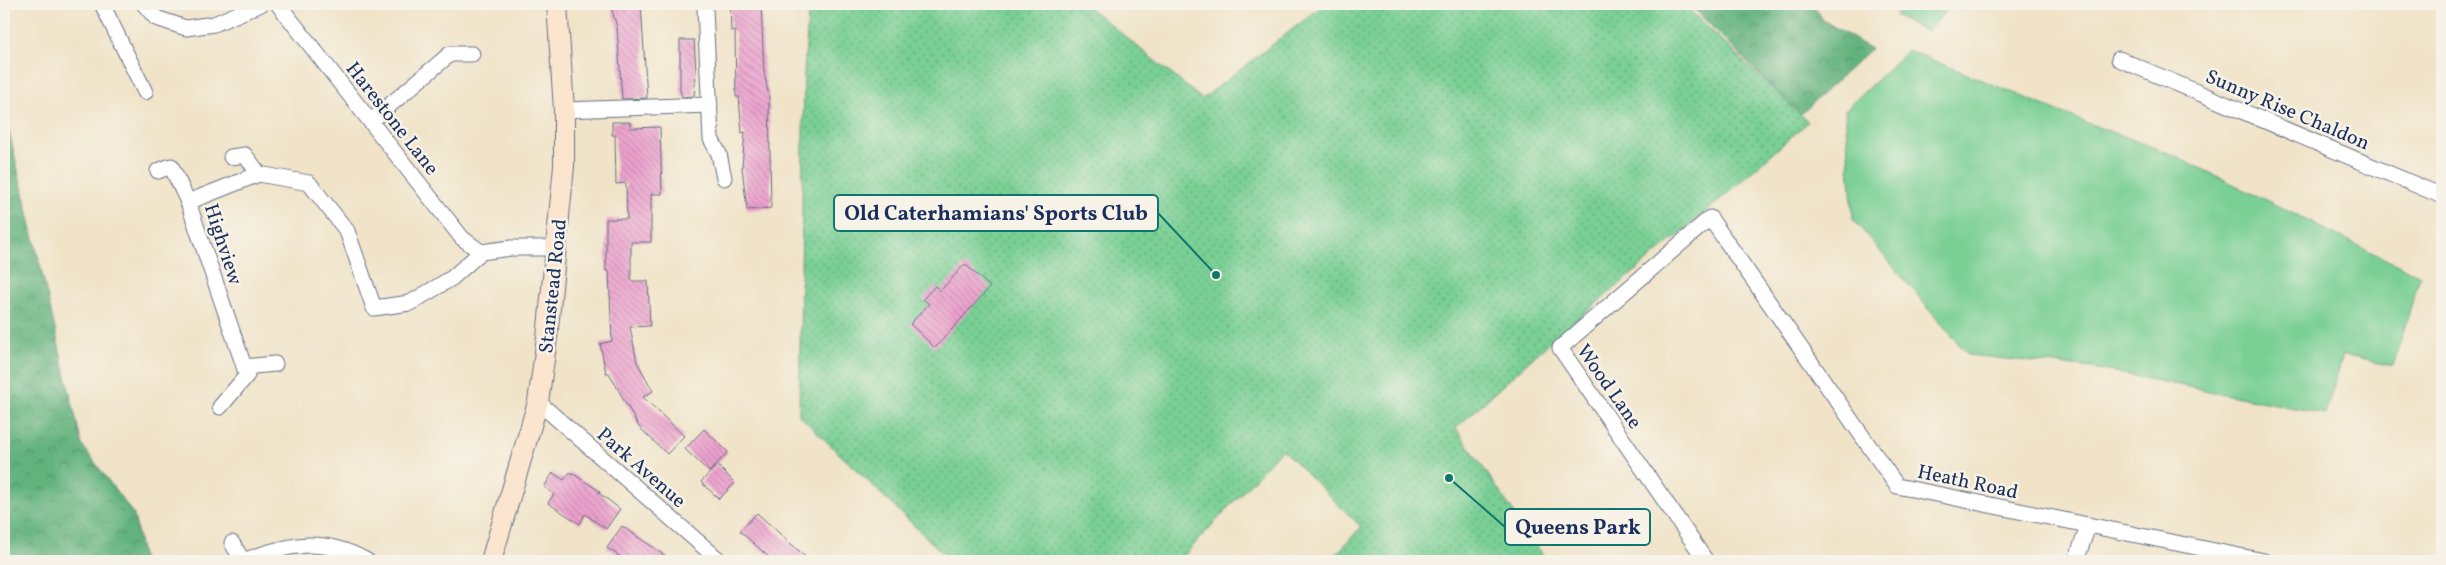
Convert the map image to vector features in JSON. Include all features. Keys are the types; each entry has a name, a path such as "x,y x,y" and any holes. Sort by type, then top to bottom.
{"street":[{"path":"102,4 145,92"},
{"path":"144,4 156,18 186,28 214,24 260,4"},
{"name":"Harestone Lane","path":"278,4 462,238 481,252"},
{"name":"Stanstead Road","path":"491,561 538,402 548,338 564,166 564,110 558,4"},
{"path":"706,8 711,139 719,154 724,178"},
{"path":"371,121 450,54 472,54"},
{"name":"Sunny Rise Chaldon","path":"2119,59 2442,196"},
{"path":"564,110 710,105"},
{"path":"231,158 245,155 259,174 309,183 347,231 374,308 410,303 452,278 481,252 511,248 556,248"},
{"path":"158,172 171,166 188,202"},
{"name":"Highview","path":"244,367 188,202 259,174"},
{"name":"Heath Road","path":"1710,218 1896,486 2264,561"},
{"name":"Wood Lane","path":"1706,561 1560,348 1710,218"},
{"path":"220,407 247,375 244,367 275,364"},
{"name":"Park Avenue","path":"538,402 720,561"},
{"path":"2076,561 2088,526"},
{"path":"232,543 243,561 286,547 329,545 367,561"}],"green space":[{"path":"809,4 1085,4 1202,99 1325,4 1683,4 1808,122 1713,206 1548,344 1456,428 1547,561 1330,561 1361,527 1282,449 1179,561 951,561 799,415 804,70"},
{"path":"1689,4 1813,4 1823,20 1871,49 1800,115"},
{"path":"1907,4 1953,4 1926,32 1895,15"},
{"path":"1908,50 2090,124 2174,155 2420,276 2393,366 2343,355 2325,414 2093,368 1968,355 1853,219 1845,110"},
{"path":"4,110 82,445 134,515 143,561 4,561"}],"building":[{"path":"730,4 761,4 764,73 769,96 771,208 747,210 742,167 745,132 742,133 739,97 736,97 735,30 731,31"},
{"path":"641,5 647,98 622,99 617,27 611,7"},
{"path":"680,40 694,40 696,71 694,96 682,97 680,90"},
{"path":"612,122 630,122 630,128 660,127 662,194 651,194 651,242 631,242 631,281 648,281 650,326 630,327 637,362 653,391 643,397 684,436 667,454 639,427 609,373 606,373 600,344 612,341 609,271 606,271 606,219 627,219 626,183 616,184 615,135 612,135"},
{"path":"965,264 990,287 935,348 910,324 929,304 923,299 935,286 940,291"},
{"path":"704,429 728,452 709,472 685,449"},
{"path":"717,465 735,483 719,499 701,482"},
{"path":"570,472 600,491 599,493 620,509 606,529 585,514 580,524 548,503 554,494 544,487 553,473 564,480"},
{"path":"757,513 810,561 773,561 740,531"},
{"path":"622,526 673,561 627,561 607,548"}],"place":[{"name":"Old Caterhamians' Sports Club","path":"1216,275"},
{"name":"Queens Park","path":"1449,478"}]}
